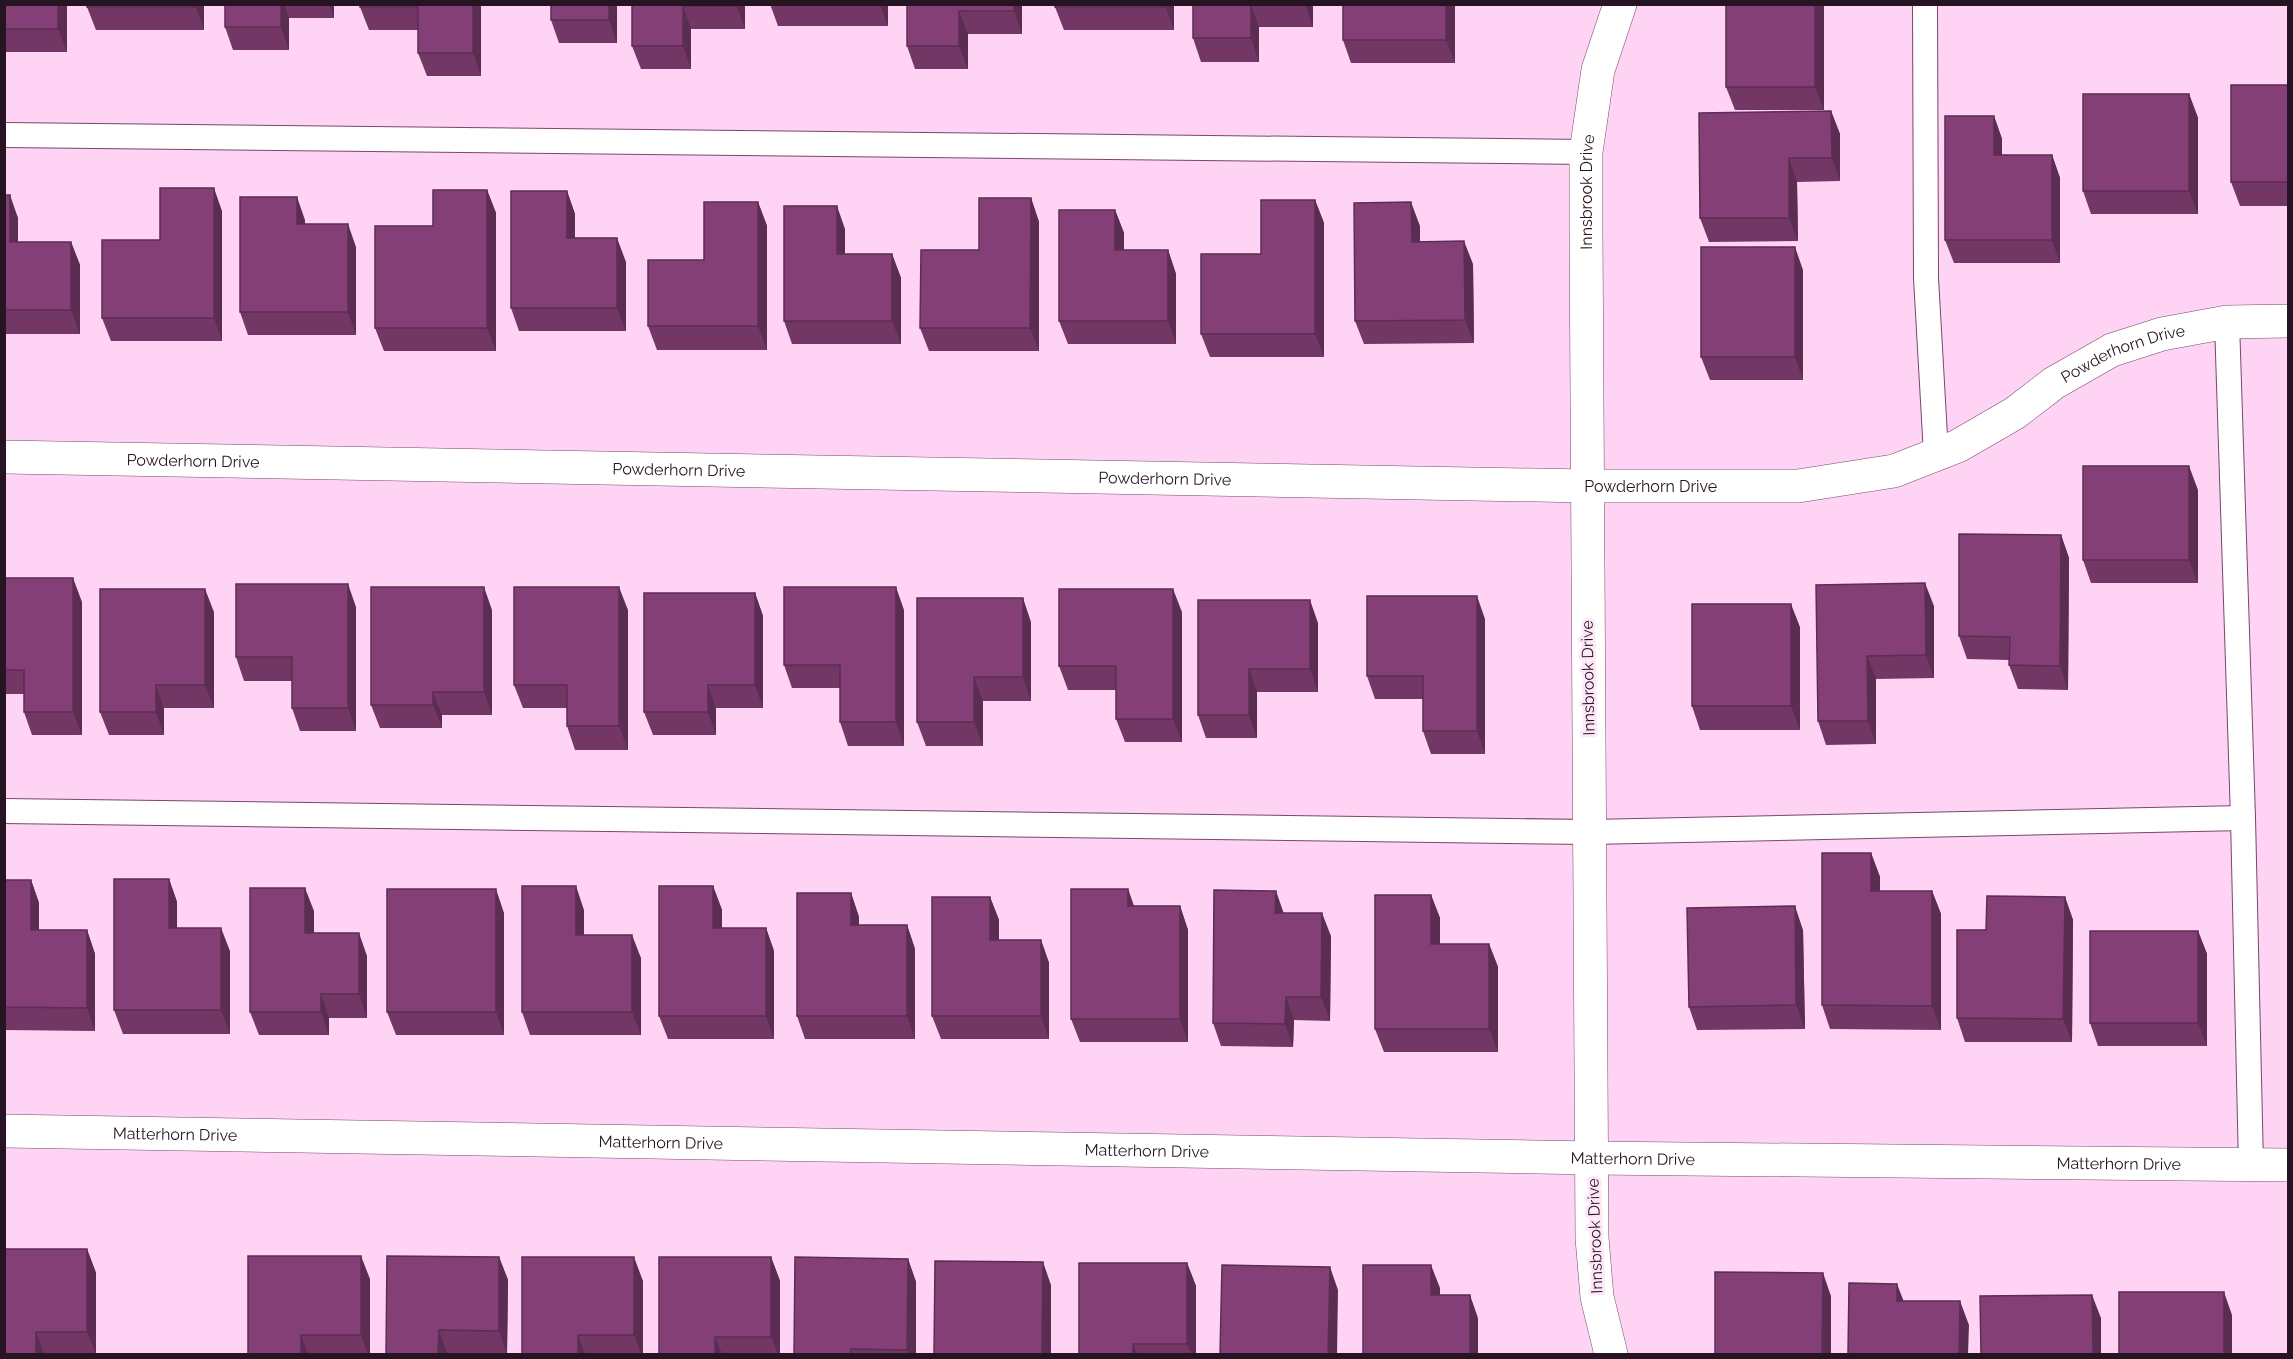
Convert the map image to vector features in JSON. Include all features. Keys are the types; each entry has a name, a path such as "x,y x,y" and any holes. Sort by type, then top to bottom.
{"street":[{"name":"Innsbrook Drive","path":"1611,1354 1597,1297 1592,1238 1586,486 1586,152 1598,70 1620,4"},
{"name":"Powderhorn Drive","path":"4,457 1586,486 1798,486 1894,471 1958,446 2015,413 2054,383 2112,350 2162,334 2227,322 2289,321"},
{"name":"Matterhorn Drive","path":"4,1131 1593,1158 2289,1166"}],"lane":[{"path":"1925,4 1926,278 1936,454"},
{"path":"4,135 1586,152"},
{"path":"2227,322 2243,818 2251,1166"},
{"path":"4,811 1590,832 2243,818"}],"building":[{"path":"4,4 58,4 58,29 4,29"},
{"path":"87,4 196,4 196,7 87,7"},
{"path":"225,4 281,4 281,27 225,27"},
{"path":"360,4 473,4 473,53 418,53 418,7 360,7"},
{"path":"551,4 609,4 609,20 551,20"},
{"path":"632,4 737,4 737,6 683,6 683,46 632,46"},
{"path":"907,4 1014,4 1014,11 959,11 959,46 907,46"},
{"path":"1055,4 1166,4 1166,7 1055,7"},
{"path":"1193,4 1251,4 1251,38 1193,38"},
{"path":"1343,4 1446,4 1446,40 1343,40"},
{"path":"1726,4 1815,4 1815,87 1726,87"},
{"path":"2231,85 2289,85 2289,182 2231,182"},
{"path":"2083,94 2189,94 2189,191 2083,191"},
{"path":"1831,111 1832,158 1789,158 1789,218 1700,218 1699,113"},
{"path":"1945,116 1994,116 1994,155 2052,155 2052,240 1945,240"},
{"path":"160,188 214,188 214,318 102,318 102,240 160,240"},
{"path":"433,190 487,190 487,328 375,328 375,226 433,226"},
{"path":"511,191 567,191 567,238 617,238 617,308 511,308"},
{"path":"4,195 10,195 10,242 71,242 71,310 4,310"},
{"path":"240,197 297,197 297,224 348,224 348,312 240,312"},
{"path":"979,198 1031,198 1030,328 920,328 921,250 979,250"},
{"path":"1261,200 1315,200 1315,334 1201,334 1201,254 1261,254"},
{"path":"704,202 758,202 758,326 648,326 648,260 704,260"},
{"path":"1411,202 1412,242 1464,241 1465,320 1355,321 1354,203"},
{"path":"784,206 837,206 837,254 892,254 892,321 784,321"},
{"path":"1059,210 1115,210 1115,250 1168,250 1168,321 1059,321"},
{"path":"1701,247 1795,247 1795,357 1701,357"},
{"path":"2083,466 2189,466 2189,560 2083,560"},
{"path":"1959,534 2061,535 2060,666 2009,665 2010,637 1959,636"},
{"path":"4,578 73,578 73,712 24,712 24,670 4,670"},
{"path":"1925,583 1926,655 1867,656 1868,721 1818,721 1816,585"},
{"path":"236,584 348,584 348,708 292,708 292,657 236,657"},
{"path":"371,587 484,587 484,692 433,692 433,705 371,705"},
{"path":"514,587 619,587 619,726 567,726 567,685 514,685"},
{"path":"784,587 896,587 896,722 840,722 840,665 784,665"},
{"path":"100,589 205,589 205,685 156,685 156,712 100,712"},
{"path":"1059,589 1173,589 1173,719 1116,719 1116,666 1059,666"},
{"path":"644,593 755,593 755,685 708,685 708,712 644,712"},
{"path":"1367,596 1477,596 1477,731 1423,731 1423,676 1367,676"},
{"path":"917,598 1023,598 1023,677 974,677 974,722 917,722"},
{"path":"1198,600 1310,600 1310,669 1249,669 1249,715 1198,715"},
{"path":"1692,604 1791,604 1791,706 1692,706"},
{"path":"1822,853 1871,853 1871,891 1932,891 1932,1006 1822,1005"},
{"path":"114,879 169,879 169,928 221,928 221,1010 114,1010"},
{"path":"4,880 31,880 31,930 87,930 87,1008 4,1007"},
{"path":"522,886 576,886 576,935 632,935 632,1012 522,1012"},
{"path":"659,886 713,886 713,928 766,928 766,1016 659,1016"},
{"path":"250,888 305,888 305,933 359,933 359,994 321,994 321,1012 250,1012"},
{"path":"387,889 496,889 496,1012 387,1012"},
{"path":"1071,889 1128,889 1128,906 1180,906 1180,1019 1071,1019"},
{"path":"1214,890 1276,891 1275,913 1322,913 1321,997 1286,997 1285,1024 1213,1023"},
{"path":"797,893 851,893 851,925 907,925 907,1016 797,1016"},
{"path":"1375,895 1431,895 1431,944 1489,944 1489,1029 1375,1029"},
{"path":"1987,896 2065,897 2063,1019 1957,1018 1957,930 1986,930"},
{"path":"932,897 990,897 990,940 1041,940 1041,1016 932,1016"},
{"path":"1795,906 1796,1005 1689,1007 1687,908"},
{"path":"2090,931 2198,931 2198,1023 2090,1023"},
{"path":"4,1249 87,1249 87,1332 36,1332 36,1354 4,1354"},
{"path":"248,1256 361,1256 361,1335 301,1335 301,1354 248,1354"},
{"path":"387,1256 499,1257 499,1331 439,1330 438,1354 386,1354"},
{"path":"522,1257 634,1257 634,1335 578,1335 578,1354 522,1354"},
{"path":"659,1257 771,1257 771,1337 715,1337 715,1354 659,1354"},
{"path":"795,1257 908,1259 907,1350 851,1349 851,1354 794,1354"},
{"path":"935,1261 1043,1262 1042,1354 934,1354"},
{"path":"1079,1263 1187,1263 1187,1344 1133,1344 1133,1354 1079,1354"},
{"path":"1222,1265 1330,1267 1328,1354 1220,1354"},
{"path":"1363,1265 1431,1265 1431,1295 1470,1295 1470,1354 1363,1354"},
{"path":"1715,1272 1823,1273 1822,1354 1715,1354"},
{"path":"1849,1283 1897,1284 1897,1301 1960,1301 1959,1354 1848,1354"},
{"path":"2119,1292 2224,1292 2224,1354 2119,1354"},
{"path":"2092,1295 2093,1354 1981,1354 1980,1296"}]}
